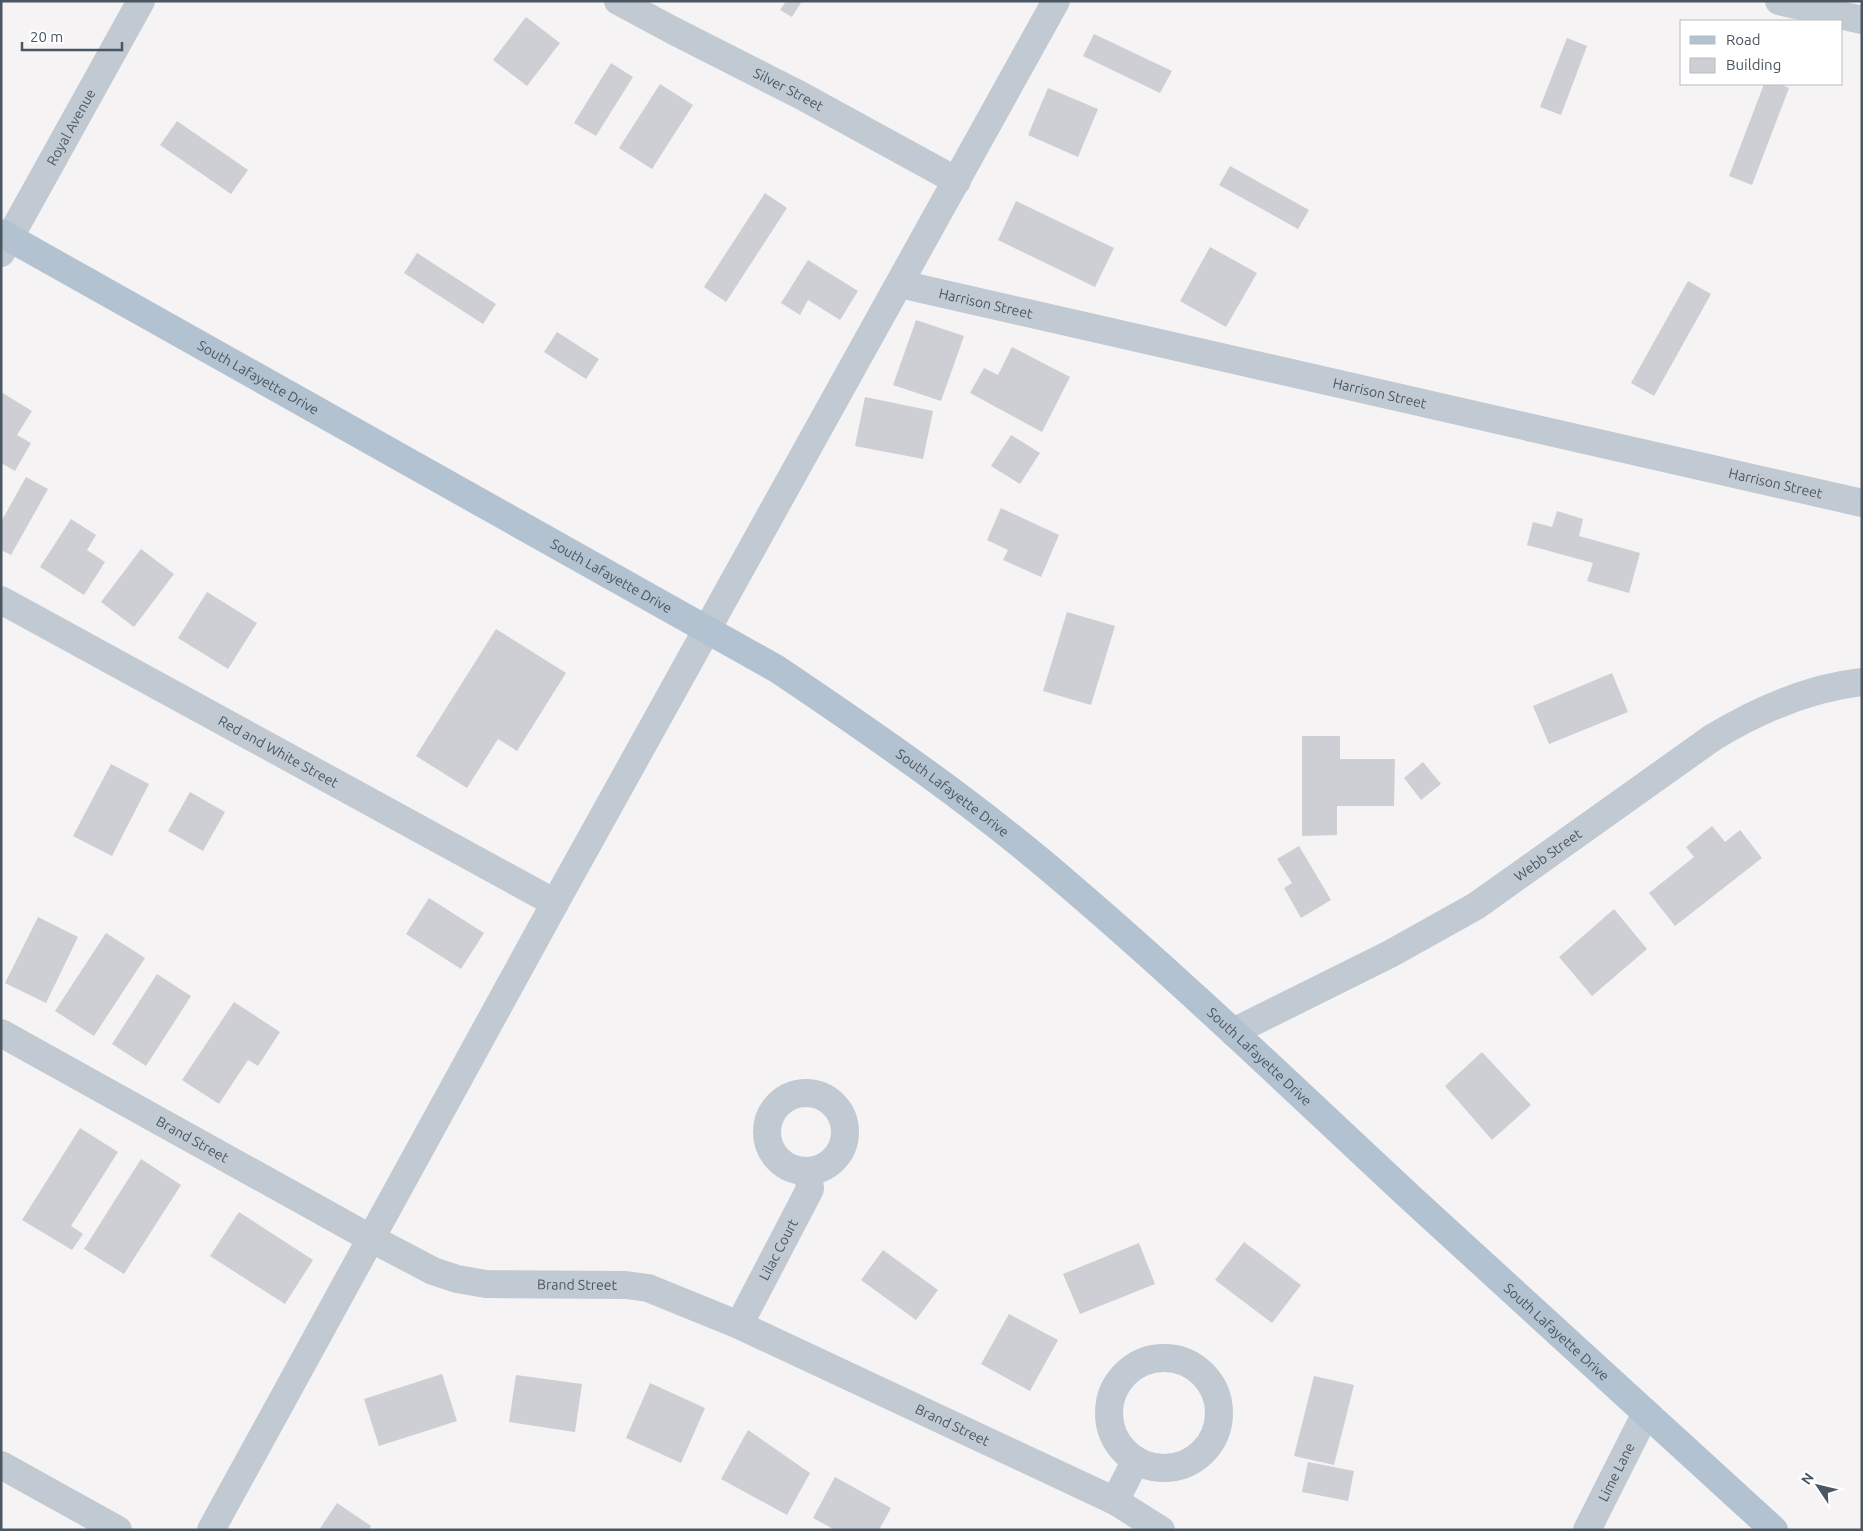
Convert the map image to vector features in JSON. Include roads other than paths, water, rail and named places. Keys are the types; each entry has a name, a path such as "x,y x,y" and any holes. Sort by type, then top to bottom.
{"main road":[{"name":"South Lafayette Drive","path":"4,241 777,669 885,742 986,817 1069,885 1233,1032 1533,1311 1774,1530"}],"street":[{"name":"Royal Avenue","path":"4,241 141,1"},
{"name":"Silver Street","path":"618,1 800,95 957,181"},
{"path":"210,1530 555,903 1056,1"},
{"path":"1779,1 1862,20"},
{"name":"Harrison Street","path":"900,284 1862,503"},
{"name":"Red and White Street","path":"1,600 555,903"},
{"name":"Webb Street","path":"1233,1032 1390,954 1476,906 1712,738 1739,722 1816,690 1862,682"},
{"name":"Brand Street","path":"1,1033 433,1271 458,1279 486,1284 626,1285 648,1288 739,1325 1115,1501 1161,1530"},
{"name":"Lilac Court","path":"739,1325 810,1189 808,1172"},
{"name":"Lime Lane","path":"1587,1530 1646,1413"},
{"path":"1115,1501 1136,1460"},
{"path":"1,1465 118,1530"}]}
